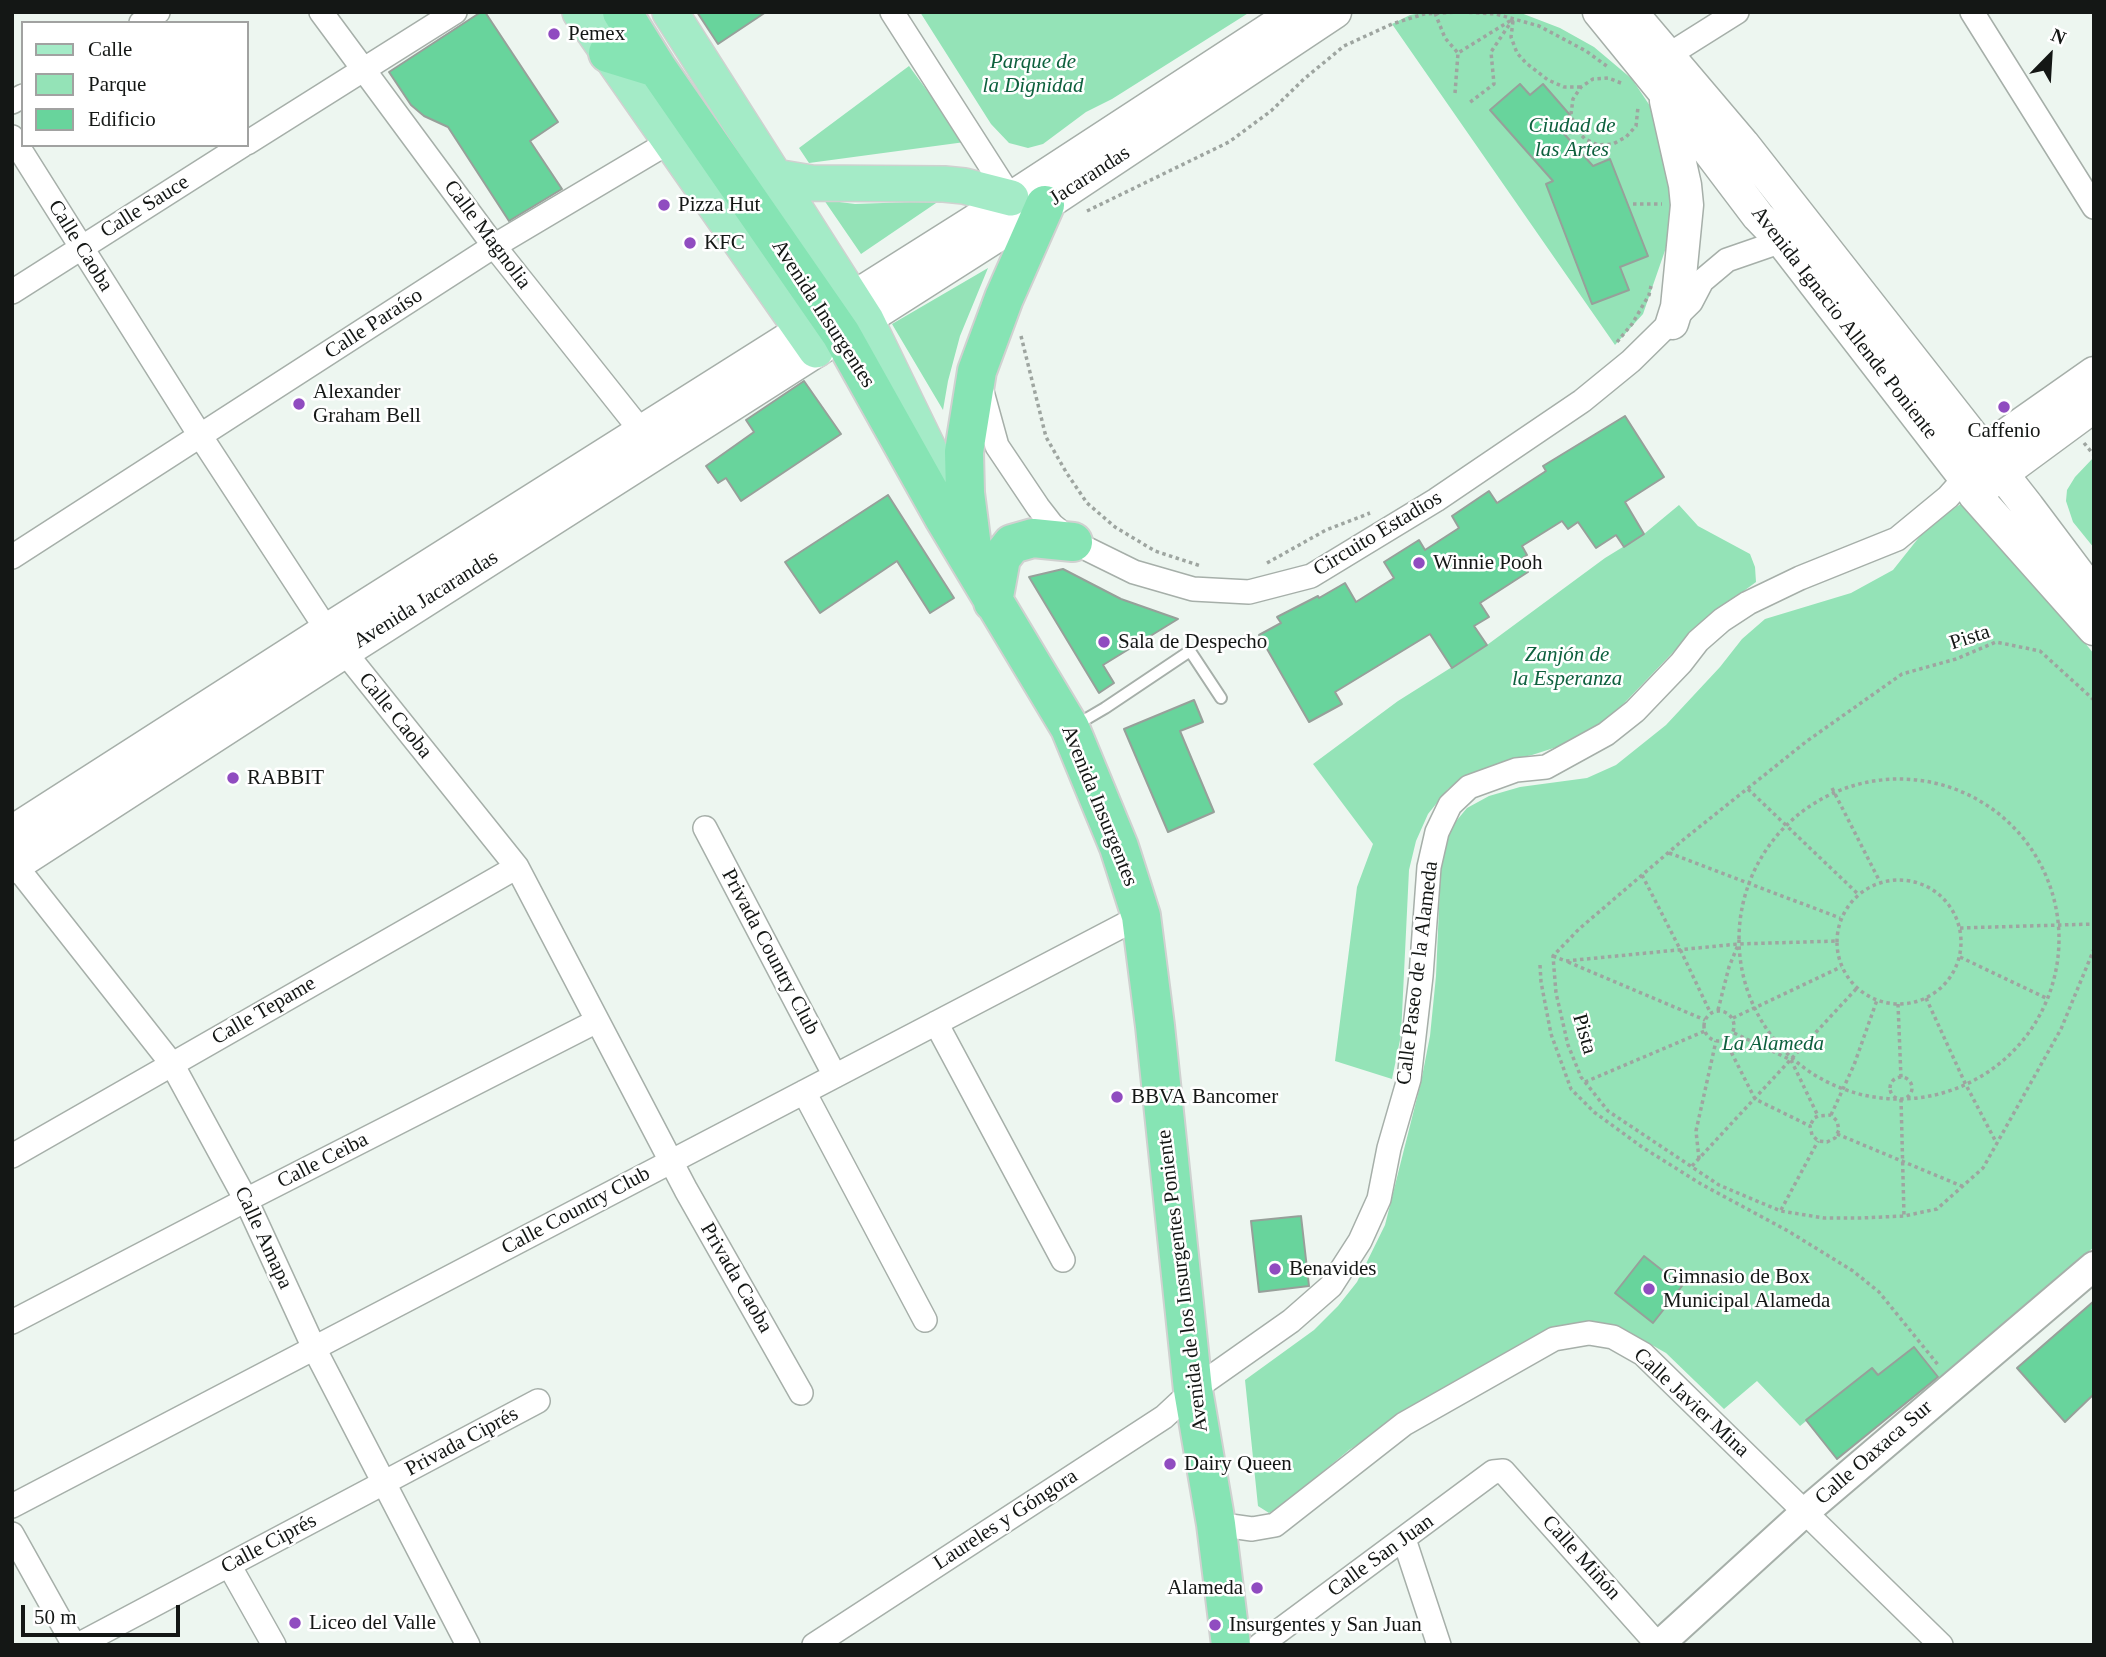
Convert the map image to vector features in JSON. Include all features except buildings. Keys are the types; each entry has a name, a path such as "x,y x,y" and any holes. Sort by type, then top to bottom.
{"highway":[{"name":"Avenida Insurgentes","path":"622,12 657,68 834,324 993,603 1070,728 1119,848 1141,916"},
{"path":"608,53 657,68"},
{"path":"993,603 974,558 965,494 964,452 977,371 1004,298 1045,206"},
{"path":"993,603 1001,558 1013,544 1033,538 1073,542"},
{"name":"Avenida de los Insurgentes Poniente","path":"1141,916 1193,1390 1216,1524 1231,1645"}],"main road":[{"path":"580,12 669,142 834,324"},
{"path":"670,12 775,177 834,324"},
{"name":"Jacarandas","path":"1045,206 1296,12"},
{"name":"Jacarandas","path":"834,324 1045,206 1335,12"},
{"path":"1587,12 1621,40"},
{"name":"Avenida Ignacio Allende Poniente","path":"1599,12 1621,40 1651,96 1782,241 1970,486 2094,629"},
{"name":"Avenida Ignacio Allende Poniente","path":"1621,40 1667,56 1743,144 2094,595"},
{"path":"1651,96 1685,185 1687,205 1677,307 1672,323"},
{"path":"775,177 811,183 964,186 1045,206"},
{"name":"Avenida Jacarandas","path":"12,832 335,641 834,324"},
{"path":"1970,486 1992,463 2094,373"},
{"path":"1992,463 2033,453 2094,407"},
{"path":"2028,507 2028,482 2033,453"},
{"name":"Avenida Jacarandas","path":"13,864 335,641"}],"street":[{"name":"Calle Magnolia","path":"321,12 494,246 650,442"},
{"name":"Calle Sauce","path":"248,142 455,12"},
{"path":"892,12 1045,206"},
{"path":"1667,56 1737,12"},
{"path":"1972,12 2094,206"},
{"name":"Calle Caoba","path":"12,137 201,437 335,641 517,867 672,1161"},
{"name":"Calle Paraíso","path":"12,557 494,246 669,142"},
{"name":"Calle Sauce","path":"12,292 240,147"},
{"name":"Circuito Estadios","path":"977,371 997,446 1038,507 1052,524 1073,542 1134,572 1193,589 1249,592 1311,576 1436,500 1582,401 1631,361 1691,302 1702,281 1727,260 1782,241"},
{"name":"Calle Paseo de la Alameda","path":"1193,1390 1291,1321 1331,1286 1360,1241 1378,1199 1389,1148 1409,1079 1421,976 1429,867 1437,832 1450,805 1469,787 1516,770 1546,767 1606,734 1635,711 1698,641 1722,620 1790,582 1896,539 1948,497 1970,486"},
{"name":"Privada Country Club","path":"705,828 835,1076"},
{"name":"Calle Amapa","path":"13,864 172,1064 246,1200 314,1348 468,1645"},
{"name":"Calle Tepame","path":"12,1156 517,867"},
{"name":"Calle Country Club","path":"12,1506 1141,916"},
{"name":"Calle Ceiba","path":"12,1322 597,1021"},
{"path":"936,1023 1063,1260"},
{"path":"804,1092 925,1320"},
{"name":"Privada Caoba","path":"672,1161 801,1393"},
{"name":"Calle Oaxaca Sur","path":"1659,1645 1805,1512 2094,1266"},
{"name":"Calle Javier Mina","path":"1216,1524 1252,1529 1275,1525 1404,1424 1554,1339 1589,1333 1613,1337 1643,1354 1941,1645"},
{"name":"Laureles y Góngora","path":"814,1645 1164,1417 1193,1390"},
{"name":"Privada Ciprés","path":"385,1482 538,1401"},
{"name":"Calle San Juan","path":"1260,1645 1493,1472 1503,1471"},
{"name":"Calle Miñón","path":"1503,1471 1659,1645"},
{"name":"Calle Ciprés","path":"76,1645 385,1482"},
{"path":"12,1534 76,1645"},
{"path":"1404,1539 1439,1645"},
{"path":"229,1565 274,1645"}],"lane":[{"path":"1070,728 1190,651 1221,698"}],"path":[{"path":"1435,13 1445,38 1458,52 1455,93"},
{"path":"1045,206 1229,142 1271,111 1344,46 1392,24 1424,14 1496,14 1539,26 1586,51 1621,40"},
{"path":"1458,52 1513,19"},
{"path":"1513,19 1511,37 1517,53 1526,63 1564,87 1581,87"},
{"path":"1469,103 1494,84 1491,52 1513,19"},
{"path":"1619,75 1629,87 1608,78 1594,79 1581,87 1573,99 1571,114 1575,128 1585,139 1598,145 1613,144 1626,137 1636,126 1639,111 1651,96"},
{"path":"1615,345 1632,324 1652,284"},
{"path":"1021,334 1046,437 1087,503 1115,527 1155,551 1199,566 1212,567"},
{"path":"1261,567 1326,530 1379,509"},
{"name":"Pista","path":"2094,700 2039,651 1996,642 1956,659 1902,674 1807,741 1748,788 1579,929 1553,957 1556,993 1568,1045 1585,1082 1608,1111 1719,1185 1781,1211 1824,1218 1904,1216 1937,1209 1964,1187 1983,1168 1998,1145 2061,1029 2094,949"},
{"path":"1718,1010 1738,944 1750,883 1762,856 1784,823 1832,788 1869,777 1930,782 1981,802 2027,836 2049,876 2063,937 2048,999 2033,1034 1998,1066 1965,1083 1920,1099 1884,1099 1842,1091 1791,1060 1734,1033"},
{"path":"1748,788 1858,894"},
{"path":"1832,788 1879,881"},
{"path":"1668,853 1840,918"},
{"path":"1642,875 1710,1012"},
{"path":"1900,879 1920,882 1937,892 1952,908 1960,928 1960,957 1955,970 1942,987 1926,998 1903,1004 1877,1000 1857,988 1841,967 1837,941 1840,918 1858,894 1879,881 1900,879"},
{"path":"1960,928 2094,924"},
{"path":"1566,961 1738,944 1837,941"},
{"path":"1738,944 1754,1008 1791,1060 1818,1116"},
{"path":"1553,957 1705,1020"},
{"path":"1960,957 2048,999"},
{"path":"1540,965 1551,1034 1570,1089 1594,1112 1652,1153 1853,1271 1879,1292 1910,1333 1954,1383"},
{"path":"1733,1018 1841,967"},
{"path":"1692,1167 1857,988"},
{"path":"1926,998 1965,1083 1998,1145"},
{"path":"1830,1115 1854,1065 1877,1000"},
{"path":"1898,1004 1900,1077"},
{"path":"1718,1010 1727,1012 1733,1018 1735,1026 1734,1033 1725,1040 1716,1041 1705,1031 1705,1020 1710,1012 1718,1010"},
{"path":"1585,1082 1705,1031"},
{"path":"1725,1040 1755,1099 1810,1126"},
{"path":"1699,1159 1696,1131 1716,1041"},
{"path":"1900,1077 1910,1082 1912,1090 1909,1096 1901,1099 1894,1097 1890,1090 1891,1083 1900,1077"},
{"path":"1901,1099 1904,1216"},
{"path":"1830,1115 1837,1121 1839,1130 1835,1138 1827,1142 1818,1141 1812,1135 1810,1126 1814,1118 1830,1115"},
{"path":"1837,1134 1964,1187"},
{"path":"1781,1211 1818,1141"}],"green space":[{"name":"Parque de la Dignidad","path":"920,12 1250,12 1112,99 1086,112 1043,144 1028,148 1009,143 991,124"},
{"name":"Ciudad de las Artes","path":"1426,12 1521,13 1560,28 1594,47 1632,79 1652,109 1666,141 1672,178 1669,239 1643,314 1615,345 1392,24 1410,15"},
{"path":"909,66 965,142 809,163 799,148"},
{"path":"824,200 855,204 939,201 861,254"},
{"path":"988,268 960,336 943,410 892,324"},
{"path":"2094,457 2094,548 2073,522 2066,501 2067,490 2075,477"},
{"name":"La Alameda","path":"1968,499 2094,654 2094,1247 1939,1379 1913,1347 1878,1375 1872,1368 1800,1426 1757,1381 1724,1409 1666,1353 1620,1327 1588,1321 1545,1331 1455,1383 1349,1450 1280,1507 1269,1513 1258,1506 1245,1380 1314,1330 1338,1306 1357,1282 1385,1225 1430,1036 1436,976 1441,863 1448,831 1467,808 1489,796 1520,787 1587,778 1616,765 1666,725 1742,639 1765,619 1851,593 1893,570 1928,526"},
{"name":"Zanjón de la Esperanza","path":"1679,505 1698,526 1750,554 1755,567 1756,582 1703,621 1608,720 1560,746 1476,772 1448,789 1428,814 1416,841 1409,870 1401,1035 1392,1079 1335,1061 1357,887 1373,844 1313,764 1398,701 1487,645 1605,558 1644,534"}],"place":[{"name":"Pemex","path":"554,34"},
{"name":"Pizza Hut","path":"664,205"},
{"name":"KFC","path":"690,243"},
{"name":"Alexander Graham Bell","path":"299,404"},
{"name":"Caffenio","path":"2004,407"},
{"name":"Winnie Pooh","path":"1419,563"},
{"name":"Sala de Despecho","path":"1104,642"},
{"name":"RABBIT","path":"233,778"},
{"name":"BBVA Bancomer","path":"1117,1097"},
{"name":"Benavides","path":"1275,1269"},
{"name":"Gimnasio de Box Municipal Alameda","path":"1649,1289"},
{"name":"Dairy Queen","path":"1170,1464"},
{"name":"Alameda","path":"1257,1588"},
{"name":"Liceo del Valle","path":"295,1623"},
{"name":"Insurgentes y San Juan","path":"1215,1625"}]}
